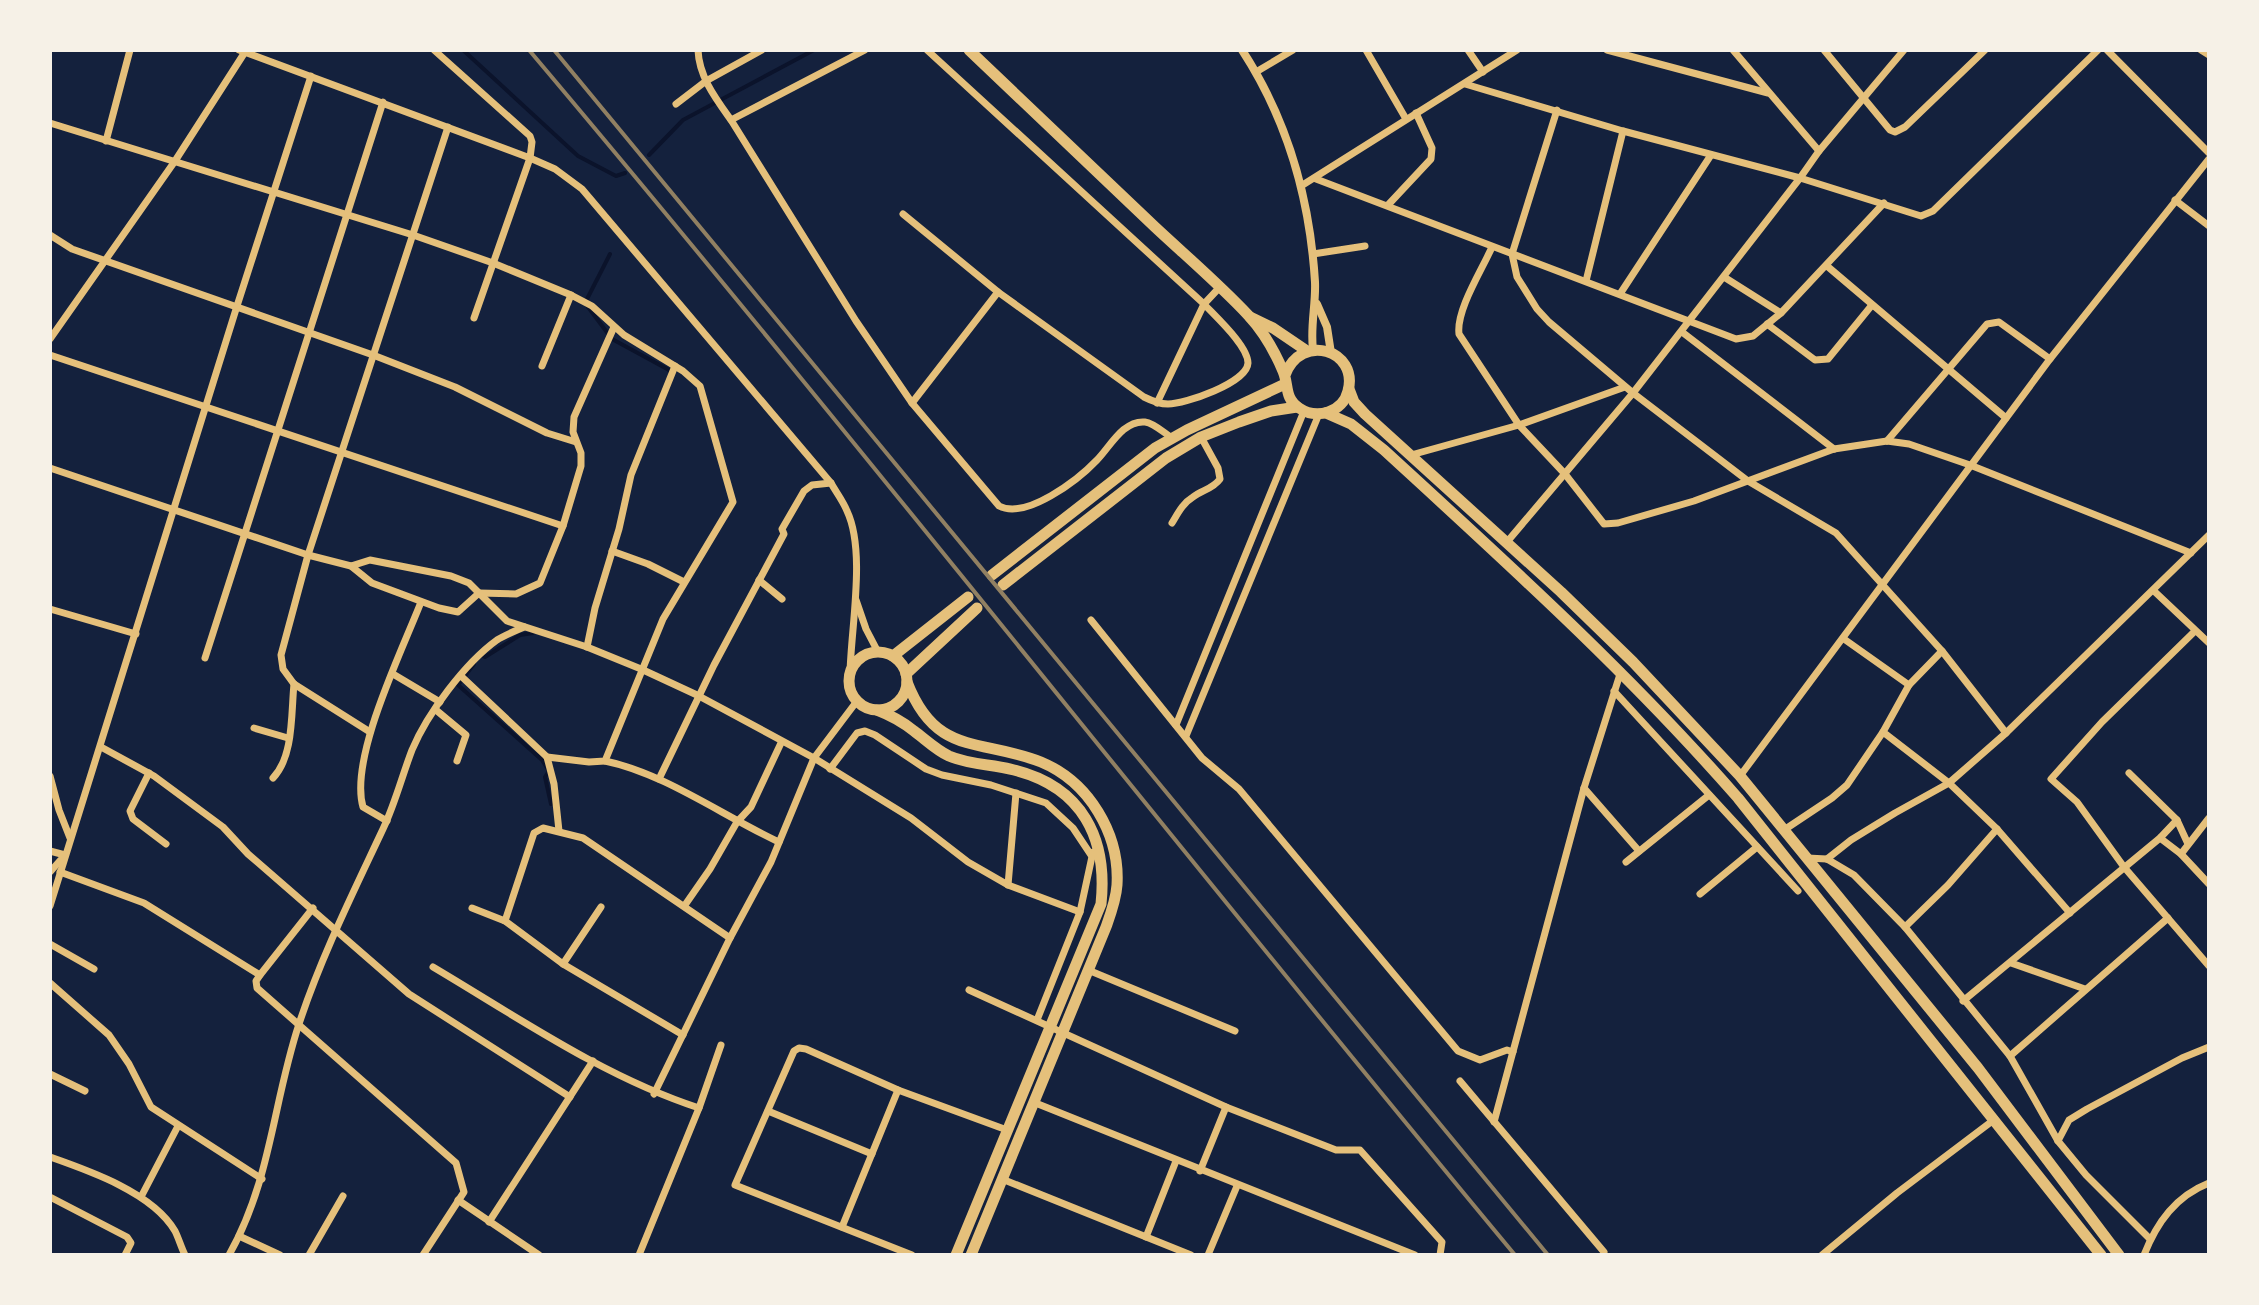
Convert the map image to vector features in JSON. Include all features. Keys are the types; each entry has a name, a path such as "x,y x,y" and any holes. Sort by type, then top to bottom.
{"main road":[{"path":"969,50 1249,317 1285,380 1287,393 1300,409"},
{"path":"1249,317 1310,350 1331,353 1341,360 1347,368 1354,402 1365,414 1507,542 1633,662 1740,776 1978,1068 2119,1255"},
{"path":"992,575 1123,471 1172,438 1285,380 1293,360 1310,350"},
{"path":"1323,414 1343,402 1349,389"},
{"path":"1003,585 1166,458 1201,437 1271,411 1300,409 1351,424 1384,450 1621,671 1738,798 2101,1255"},
{"path":"893,656 968,597"},
{"path":"877,710 898,702 906,678 977,608"},
{"path":"956,1255 1101,904 1103,882 1083,812 1066,795 1046,781 1014,770 966,763 946,755 900,721 857,701 850,688 850,673 864,656 878,652 899,661 916,705 925,717 953,738 976,747 1039,762 1060,771 1090,799 1101,817 1114,851 1117,885 1106,927 971,1255"}],"street":[{"path":"106,141 130,50"},
{"path":"434,50 530,136 530,158 474,318"},
{"path":"698,50 699,61 712,93 856,321 912,403 999,506 1007,510 1031,507 1078,477 1122,431 1134,424 1147,422 1172,438"},
{"path":"676,104 706,81 762,50"},
{"path":"731,120 865,50"},
{"path":"903,214 998,292 1144,397 1157,403 1170,404 1203,394 1236,381 1246,369 1248,361 1244,351 1204,304 927,50"},
{"path":"1242,50 1256,72 1283,130 1301,186 1313,254 1316,304 1310,350"},
{"path":"1256,72 1293,50"},
{"path":"1366,50 1406,119"},
{"path":"1468,50 1483,72"},
{"path":"1301,186 1517,50"},
{"path":"1607,50 1768,93"},
{"path":"1733,50 1819,151"},
{"path":"1824,50 1890,130 1899,131 1985,50"},
{"path":"1507,542 1633,393 1819,151 1904,50"},
{"path":"1465,84 1623,131 1800,178 1921,216 1933,211 2098,50"},
{"path":"1740,776 2050,359 2209,156 2107,50"},
{"path":"2201,50 2209,55"},
{"path":"50,339 175,161 242,51 530,158 555,169 582,189 831,483 848,512 852,526 855,598 850,673"},
{"path":"50,906 311,76"},
{"path":"205,658 383,102"},
{"path":"1557,110 1512,254 1517,277 1537,309 1625,387 1748,481 1829,528 1942,651 2006,733"},
{"path":"1388,205 1431,159 1432,148 1416,113"},
{"path":"50,123 347,214 493,263 592,306 614,327 700,386 733,502 663,619 605,761"},
{"path":"370,732 294,684 283,669 281,655 308,555 448,127"},
{"path":"1586,281 1623,131"},
{"path":"1620,294 1711,155"},
{"path":"1316,179 1736,339 1753,336 1781,313 1884,203"},
{"path":"2175,200 2209,226"},
{"path":"50,235 72,249 105,262 310,331 455,387 547,433 576,442"},
{"path":"1313,254 1365,246"},
{"path":"1492,247 1458,324 1459,334 1519,425 1565,474 1599,521 1610,525 1694,501 1834,449 1887,441 1909,444 1970,465 2191,553"},
{"path":"1827,266 2006,418"},
{"path":"1724,277 1781,313"},
{"path":"1157,403 1204,304 1219,288"},
{"path":"912,403 998,292"},
{"path":"542,366 571,295"},
{"path":"1316,304 1327,327 1331,353"},
{"path":"1767,324 1815,360 1821,361 1828,359 1872,305"},
{"path":"1887,441 1987,324 1999,322 2050,359"},
{"path":"50,468 308,555 351,566 372,583 458,612 479,593 516,594 539,584 563,526 581,466 582,458 572,427 576,410 614,327"},
{"path":"1682,332 1834,449"},
{"path":"50,355 563,526"},
{"path":"587,647 631,475 675,366"},
{"path":"1411,455 1519,425 1625,387"},
{"path":"1176,725 1300,409"},
{"path":"1186,736 1323,414"},
{"path":"1172,523 1182,506 1220,479 1218,468 1201,437"},
{"path":"659,779 784,534 782,529 804,491 812,485 831,483"},
{"path":"1827,859 1851,840 1949,783 2006,733 2209,535"},
{"path":"612,551 684,582"},
{"path":"351,566 370,560 451,576 469,583 503,619 641,669 814,758 911,818 968,862 1008,885 1080,912"},
{"path":"759,580 782,599"},
{"path":"2154,591 2209,643"},
{"path":"855,598 878,652"},
{"path":"387,821 362,804 361,767 370,732 421,602"},
{"path":"50,609 136,634"},
{"path":"1091,620 1176,725 1221,776 1239,789 1458,1051 1480,1060 1507,1050 1513,1052"},
{"path":"229,1255 262,1179 298,1026 335,930 387,821 414,746 438,706 479,655 499,639 524,627"},
{"path":"2195,631 2052,775 2053,782 2077,802 2124,867 2209,966"},
{"path":"1844,639 1909,685"},
{"path":"1784,830 1847,785 1883,732 1909,685 1942,651"},
{"path":"1494,1122 1584,788 1621,671"},
{"path":"393,674 438,706 466,735 457,761"},
{"path":"461,676 547,757 554,784 559,831"},
{"path":"273,778 281,770 285,758 294,684"},
{"path":"1614,691 1798,891"},
{"path":"654,1094 779,842 814,758 857,701"},
{"path":"254,728 288,738"},
{"path":"830,769 857,733 865,731 926,769 1046,803 1095,850 1080,912 1037,1020"},
{"path":"1883,732 1949,783 1997,829 2070,913"},
{"path":"685,905 737,822 751,807 781,743"},
{"path":"101,747 149,773 223,827 248,854 409,994 570,1097"},
{"path":"547,757 622,764 659,779 779,842"},
{"path":"149,773 130,811 133,819 166,844"},
{"path":"2129,773 2177,820 2188,844"},
{"path":"50,776 70,838"},
{"path":"1584,788 1639,851"},
{"path":"1008,885 1016,793"},
{"path":"1626,862 1709,795"},
{"path":"2181,854 2209,818"},
{"path":"1963,1001 2160,838 2177,820"},
{"path":"505,921 534,833 543,828 583,838 730,938"},
{"path":"1905,927 1948,885 1997,829"},
{"path":"2160,838 2181,854 2209,884"},
{"path":"1700,894 1757,847"},
{"path":"50,851 65,855"},
{"path":"50,872 65,855"},
{"path":"1805,858 1827,859 1854,875 1905,927 2010,1056 2058,1141 2086,1175 2150,1239"},
{"path":"60,872 144,903 260,975"},
{"path":"563,964 601,907"},
{"path":"313,908 260,975 256,981 257,988 456,1163 464,1192 423,1255"},
{"path":"472,908 505,921 563,964 683,1035"},
{"path":"2010,1056 2168,918"},
{"path":"50,944 94,969"},
{"path":"2011,963 2085,989"},
{"path":"433,967 654,1094 699,1108"},
{"path":"1088,970 1235,1031"},
{"path":"50,983 101,1026 129,1064 147,1102 178,1126 262,1179"},
{"path":"969,990 1226,1107 1336,1150 1360,1150 1442,1242 1440,1255"},
{"path":"639,1255 699,1108 721,1045"},
{"path":"2058,1141 2069,1120 2182,1058 2209,1047"},
{"path":"912,1255 735,1185 794,1051 799,1048 898,1090 1007,1130"},
{"path":"489,1222 593,1061"},
{"path":"50,1074 85,1091"},
{"path":"1460,1081 1604,1252"},
{"path":"842,1227 898,1090"},
{"path":"1033,1102 1415,1255"},
{"path":"1200,1171 1226,1107"},
{"path":"768,1111 872,1154"},
{"path":"1822,1255 1995,1119"},
{"path":"141,1197 178,1126"},
{"path":"50,1157 141,1197 176,1232 185,1255"},
{"path":"1146,1237 1176,1161"},
{"path":"1002,1179 1191,1255"},
{"path":"2144,1255 2150,1239 2170,1208 2187,1192 2209,1183"},
{"path":"1208,1255 1237,1186"},
{"path":"309,1255 343,1196"},
{"path":"50,1197 127,1237 131,1243 125,1255"},
{"path":"458,1200 539,1255"},
{"path":"239,1236 280,1255"}],"waterway":[{"path":"463,50 578,156 616,176 625,173"},
{"path":"649,155 683,120 814,50"},
{"path":"610,254 585,303 612,339 669,370 671,375"},
{"path":"482,655 485,657 520,635 533,633"},
{"path":"474,664 458,685 542,760 549,771 545,777 551,804"}],"railway":[{"path":"529,50 778,350 1515,1255"},
{"path":"554,50 1548,1255"}]}
